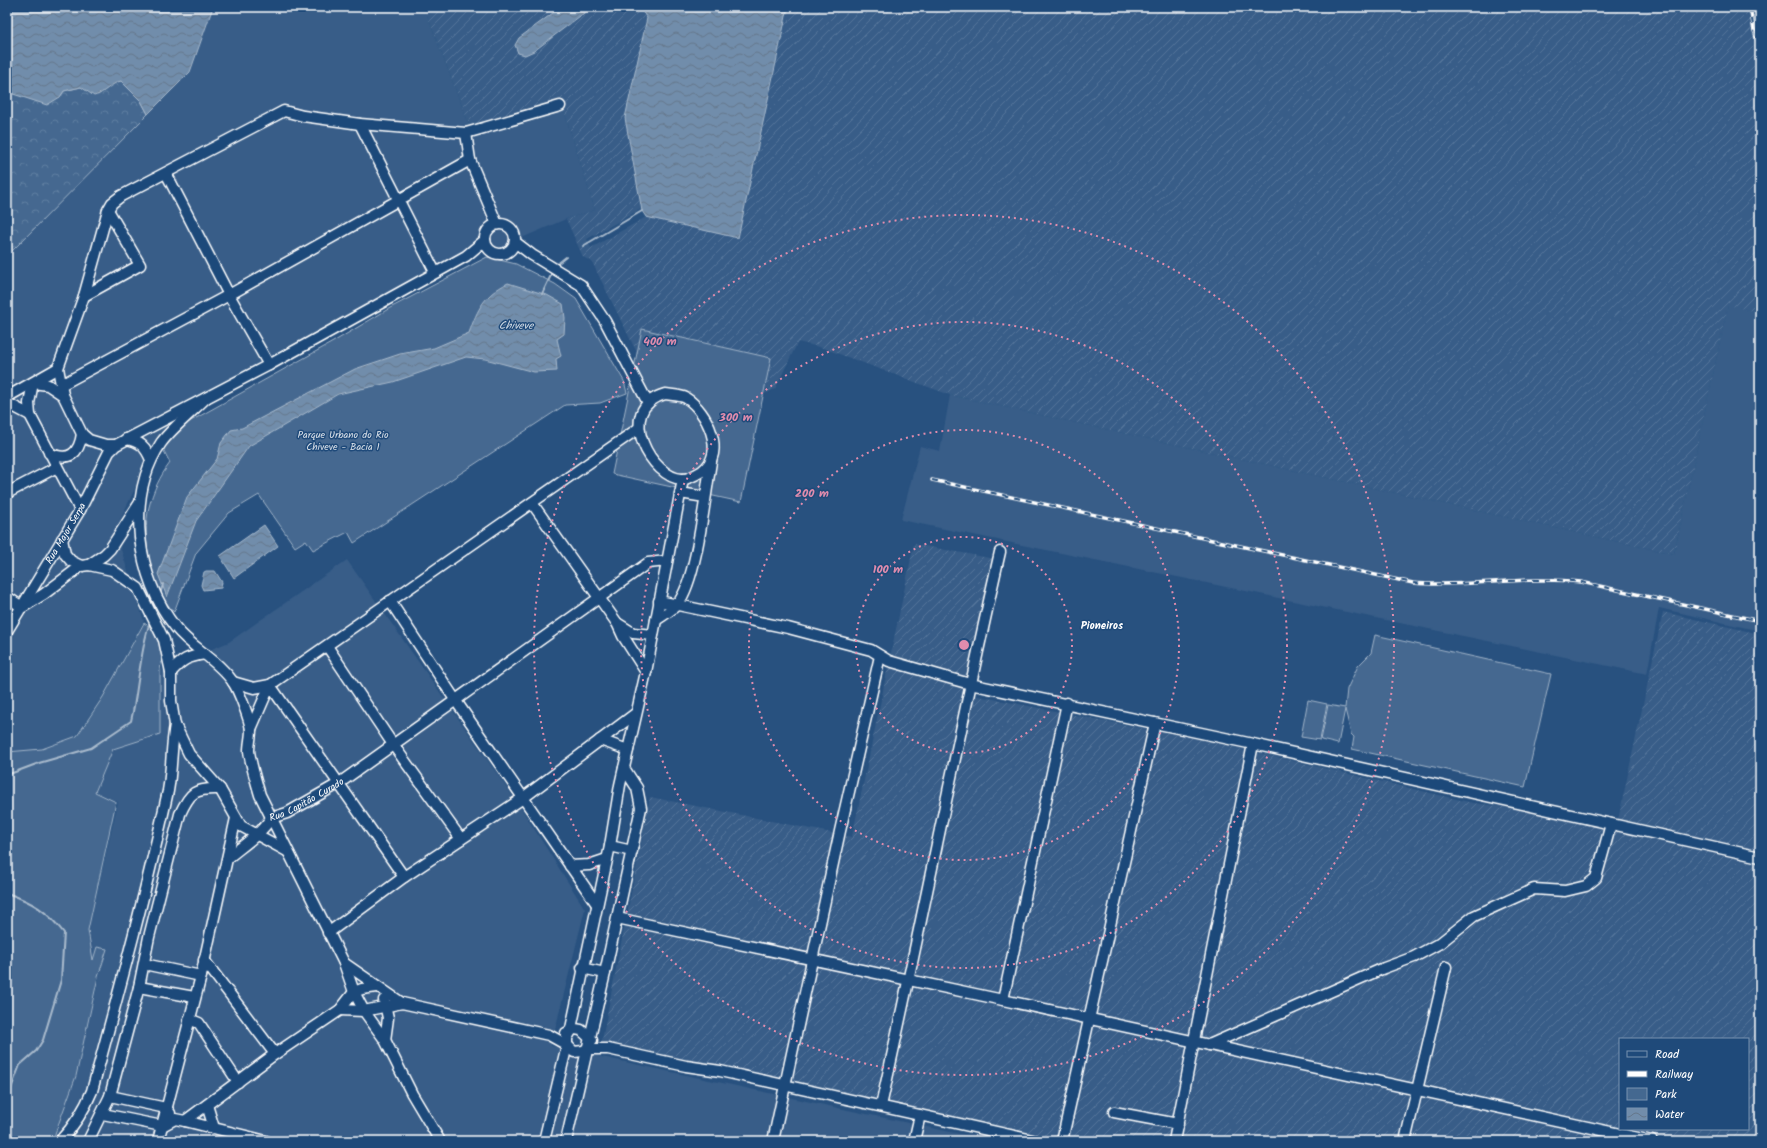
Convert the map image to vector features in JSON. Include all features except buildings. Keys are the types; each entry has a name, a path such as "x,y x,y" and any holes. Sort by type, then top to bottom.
{"street":[{"path":"116,445 106,445 89,440 82,434 63,395 58,368 84,296 108,210 112,202 284,111 303,116 360,124 466,133 560,106"},
{"path":"360,124 435,272"},
{"path":"466,133 470,160 497,224"},
{"path":"61,385 399,202 470,160"},
{"path":"166,173 229,295 269,365"},
{"path":"84,296 140,265 108,210"},
{"path":"490,251 485,240 486,233 491,227 497,224 502,224 512,229 515,235 515,242 510,251"},
{"path":"466,256 485,240"},
{"path":"515,242 532,255 567,275 581,285 605,321 648,402"},
{"path":"466,256 490,251 500,255 510,251 532,255"},
{"name":"Rua Major Serpa","path":"7,631 80,510 100,467 116,445 269,365 466,256"},
{"path":"7,397 58,368"},
{"path":"33,383 48,385 63,395"},
{"path":"33,383 29,403 30,415 80,510"},
{"path":"656,620 678,604 689,579 714,447 712,431 701,413 686,398 665,394 648,402 638,420 639,428 646,449 656,464 668,475 683,479 696,475 704,470 711,460"},
{"path":"7,597 22,608 85,565 104,555 110,549 138,504 151,460 162,442 206,398"},
{"path":"7,404 30,415"},
{"path":"233,682 254,688 270,685 639,428"},
{"path":"49,453 64,457 70,456 80,448 82,434"},
{"path":"126,439 136,440 147,449 151,460"},
{"path":"7,494 57,467"},
{"path":"544,1141 567,1045 567,1038 570,1033 582,968 610,846 624,768 635,714 646,672 683,479"},
{"path":"680,493 705,497"},
{"path":"532,503 617,623 623,636 646,672"},
{"path":"138,504 139,534 151,586 175,627 185,639 205,654 233,682 251,729"},
{"path":"62,538 65,554 71,561 112,570 126,578 138,588 164,640 171,672 171,701 176,725 189,754 220,789 241,826 287,851"},
{"path":"880,1106 909,979 970,684 1000,552"},
{"name":"Rua Capitão Curado","path":"439,1140 412,1094 385,1040 364,1011 354,992 344,963 271,818 287,813 338,784 456,702 648,563 667,561"},
{"path":"659,600 788,628 871,650 889,661 970,684 1067,703 1760,857"},
{"path":"390,601 456,702 596,903"},
{"path":"617,623 633,633 653,635"},
{"path":"327,646 394,746 461,839"},
{"path":"171,672 182,660 190,656 205,654"},
{"path":"773,1141 840,831 880,656"},
{"path":"228,858 264,829 271,818 260,795 249,750 251,729 270,685"},
{"path":"270,685 404,877"},
{"path":"1003,1000 1067,703"},
{"path":"328,933 404,877 523,798 635,714"},
{"path":"1062,1141 1088,1018 1155,723"},
{"path":"60,1141 74,1126 84,1112 92,1091 134,932 168,789 172,742 176,725"},
{"path":"600,740 628,750"},
{"path":"1174,1141 1195,1042 1253,744"},
{"path":"566,1141 605,974 641,808 640,796 637,788 624,768"},
{"path":"88,1141 103,1114 110,1096 139,987 149,936 180,814 187,799 193,793 202,789 220,789"},
{"path":"158,1141 194,997 201,976 236,818"},
{"path":"1210,1045 1384,968 1414,957 1440,943 1474,916 1534,889 1565,891 1586,886 1596,878 1611,824"},
{"path":"610,846 632,851"},
{"path":"570,866 589,865 606,859"},
{"path":"617,918 909,979 1652,1141"},
{"path":"134,932 149,936"},
{"path":"204,960 275,1054"},
{"path":"344,963 402,1003 549,1035 567,1045 574,1052 587,1049 608,1048"},
{"path":"144,964 201,976"},
{"path":"1405,1141 1446,967"},
{"path":"582,968 605,974"},
{"path":"139,987 194,997"},
{"path":"185,1120 275,1054 340,1010 354,992 362,989 377,987"},
{"path":"377,987 386,1006 388,1018 385,1040"},
{"path":"340,1010 364,1011 402,1003"},
{"path":"189,1019 199,1023 238,1082"},
{"path":"549,1035 570,1033 575,1030 581,1030 586,1033 589,1038 608,1048 686,1066 720,1071 1037,1141"},
{"path":"110,1096 166,1108 175,1119"},
{"path":"207,1105 214,1128"},
{"path":"1114,1112 1178,1124"},
{"path":"103,1114 162,1126 175,1119 185,1120 266,1141"},
{"path":"914,1141 920,1115"}],"shaded area":[{"path":"213,7 424,7 470,127 561,101 595,210 566,219 489,252 477,252 186,414 147,463 115,531 144,621 103,697 75,737 42,749 7,755 7,256 190,72"},
{"path":"424,7 639,7 647,17 625,118 641,209 587,239 591,248 646,217 738,238 788,7 1760,7 1760,313 1728,305 1674,554 950,395 823,348 798,342 775,389 760,396 653,385 592,262 583,257 566,219 595,210 561,101 470,127"},
{"path":"1728,304 1760,313 1760,631 1659,608 1647,674 901,520 920,446 940,451 950,395 1674,554"},
{"path":"914,544 995,559 962,693 1209,741 1473,803 1618,820 1663,612 1760,634 1760,1141 1048,1141 601,1045 650,797 852,837"},
{"path":"347,560 519,805 585,909 551,1046 992,1141 55,1141 53,1139 76,1076 105,950 93,961 88,930 118,802 95,792 113,749 160,734 160,670 229,642"}],"green space":[{"path":"121,81 141,101 148,114 7,256 7,92 22,96 60,97 64,91 81,87 98,95 115,82"},
{"name":"Parque Urbano do Rio Chiveve - Bacia 1","path":"487,257 516,264 555,284 576,299 624,381 627,393 600,403 565,405 354,543 348,532 313,550 306,540 295,547 259,495 229,513 196,553 174,612 159,590 150,563 147,548 146,534 149,507 157,484 170,463 162,447 189,422 333,342 390,308"},
{"path":"642,329 771,358 741,502 612,474"},
{"path":"144,623 152,628 163,652 160,670 160,734 113,749 95,792 116,802 88,930 93,960 97,947 107,949 98,977 76,1076 51,1141 7,1141 7,752 42,749 77,736 103,697"},
{"path":"1375,635 1551,674 1525,787 1352,749 1354,737 1351,734 1345,709 1338,744 1321,740 1328,705 1345,708 1347,689 1358,666 1371,653"},
{"path":"1308,700 1327,704 1320,740 1301,737"}],"water":[{"path":"7,7 213,7 190,72 148,114 141,101 121,81 94,96 81,87 64,91 60,97 47,105 7,92"},
{"path":"561,7 592,7 534,51 525,55 518,53 515,45 519,38"},
{"path":"639,7 788,7 738,238 646,217 642,211 625,118 647,18"},
{"name":"Chiveve","path":"508,283 547,295 563,304 565,318 564,334 557,339 561,356 556,359 557,371 534,372 485,359 466,357 393,382 338,394 249,446 196,521 167,597 158,574 187,497 217,459 221,443 231,430 242,428 355,369 400,354 434,348 469,333 483,303 493,292"},
{"path":"264,525 278,546 234,578 220,556"},
{"path":"215,571 222,582 221,588 203,590 201,585 204,572"}],"waterway":[{"path":"583,246 642,211"},
{"path":"556,265 566,257"},
{"path":"542,294 553,271"},
{"path":"160,595 163,584"},
{"path":"7,775 39,763 91,748 131,721 141,659 150,622"},
{"path":"7,893 25,900 39,908 51,918 64,933 61,980 43,1040 36,1051 20,1065 7,1099"}],"railway":[{"path":"1750,7 1754,31 1760,47"},
{"path":"932,480 1413,583 1455,584 1539,580 1581,582 1760,621"}],"district":[{"name":"Pioneiros","path":"1102,626"}]}
